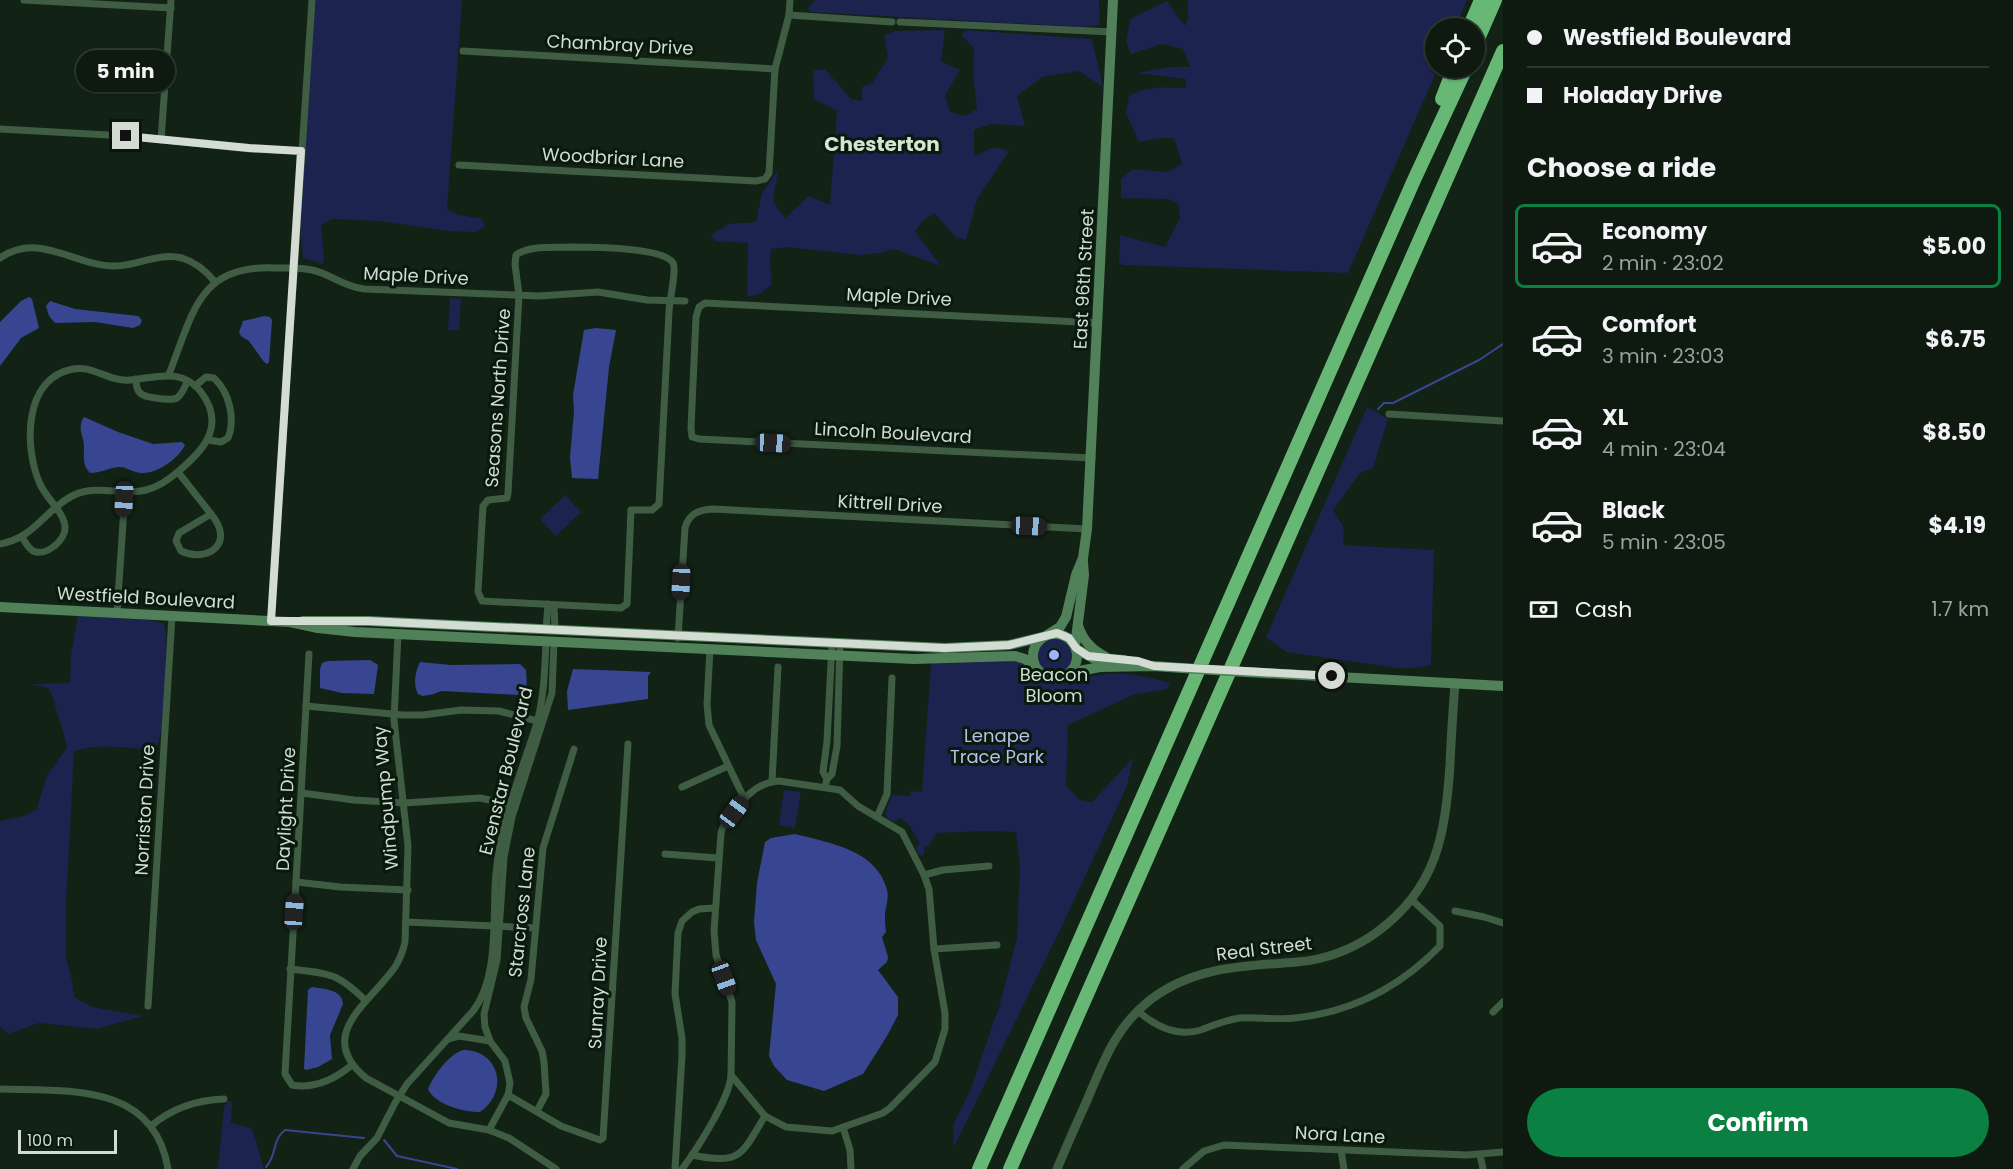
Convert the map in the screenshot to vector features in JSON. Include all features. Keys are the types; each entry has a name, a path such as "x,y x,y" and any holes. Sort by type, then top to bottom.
{"highway":[{"path":"1473,18 1480,0"},
{"path":"1485,24 1496,0"},
{"path":"1010,1169 1503,51"},
{"path":"1414,180 1450,78"},
{"path":"979,1169 1414,180 1461,78"}],"main road":[{"name":"East 96th Street","path":"1076,647 1077,621 1084,575 1083,558 1092,458 1113,0"},
{"name":"East 96th Street","path":"1045,636 1057,629 1064,621 1083,558"},
{"name":"Westfield Boulevard","path":"0,607 290,622 350,620 550,636 836,649 939,660 1015,656 1025,659 1037,669"},
{"path":"1077,621 1083,637 1090,646 1112,659"},
{"name":"Westfield Boulevard","path":"290,622 318,628 398,634 550,636"},
{"path":"1154,666 1138,661 1088,656 1064,635 1057,633 1045,636 1033,651 1033,660 1037,669 1050,677 1060,677 1100,667 1154,666 1503,686"},
{"name":"Westfield Boulevard","path":"678,642 710,649 951,648 1009,645 1045,636"},
{"path":"1068,674 1076,662 1076,647"}],"street":[{"path":"24,0 171,4 161,140"},
{"path":"271,621 312,0"},
{"path":"775,69 789,15 790,0"},
{"path":"789,15 1112,32"},
{"name":"Chambray Drive","path":"463,51 775,69"},
{"name":"Woodbriar Lane","path":"459,165 756,181 765,179 769,173 775,69"},
{"path":"0,129 301,151"},
{"path":"0,258 15,250 33,247 110,266 171,256 196,264 215,282 196,308 169,374"},
{"path":"519,295 515,264 516,255 522,251 597,248 633,250 666,256 673,262 659,504 652,510 632,510 627,604 621,608 551,605"},
{"name":"Maple Drive","path":"215,282 231,273 248,268 294,268 322,273 350,287 364,289 539,296 598,292 647,300 685,301"},
{"name":"Seasons North Drive","path":"519,295 508,492 507,498 488,500 483,506 478,597 482,601 551,605"},
{"name":"Maple Drive","path":"692,437 690,428 696,317 699,307 705,303 1098,323"},
{"path":"0,544 22,537 56,509 70,497 82,492 140,491 152,488 178,472 197,455 208,440 211,427 206,399 195,386 169,374 118,380 88,369 75,368 54,376 41,390 34,405 32,453 40,483 56,509 65,526 63,536 47,551 37,552 28,547 22,537"},
{"path":"195,386 206,377 214,378 221,386 228,402 231,425 228,438 221,442 208,440"},
{"path":"136,379 138,391 142,395 165,399 179,396 187,382"},
{"path":"1389,414 1503,421"},
{"name":"Lincoln Boulevard","path":"692,437 1092,458"},
{"path":"178,472 212,514 218,522 222,531 219,545 212,550 199,554 181,551 176,541 179,533 212,514"},
{"path":"117,613 125,492"},
{"name":"Kittrell Drive","path":"678,642 686,522 700,511 713,509 1087,530"},
{"name":"Evenstar Boulevard","path":"353,1169 360,1156 377,1138 399,1096 481,999 497,926 504,857 513,805 540,722 550,636 551,605"},
{"name":"Norriston Drive","path":"148,1006 172,616"},
{"name":"Windpump Way","path":"352,1065 345,1044 346,1027 352,1016 399,961 405,942 408,846 394,715 398,634"},
{"path":"710,649 707,714 712,732 744,798"},
{"path":"826,783 823,772 836,649"},
{"name":"Daylight Drive","path":"285,1074 309,654"},
{"path":"772,782 777,668"},
{"path":"877,817 887,794 892,678"},
{"name":"Real Street","path":"1057,1169 1111,1044 1138,1011 1170,986 1195,975 1223,968 1303,962 1340,952 1367,939 1412,900 1431,867 1443,831 1455,684"},
{"path":"306,706 417,716 456,710 499,711 540,722"},
{"name":"Sunray Drive","path":"508,1095 568,1129 600,1140 603,1138 628,744"},
{"name":"Starcross Lane","path":"537,1111 546,1094 544,1062 542,1051 524,1010 531,978 543,848 574,749"},
{"path":"682,788 728,766"},
{"path":"682,1169 728,1091 731,1075 732,1009 716,955 715,908 718,858 723,827 744,798 752,791 772,782 826,783 840,790 858,806 902,832 924,875 929,889 934,949 946,1021 935,1062 883,1113 832,1131 786,1127 765,1116 731,1075"},
{"path":"302,793 354,800 404,803 472,798 513,805"},
{"path":"665,854 718,858"},
{"path":"924,875 943,870 989,866"},
{"path":"296,882 340,887 408,890"},
{"path":"1138,1011 1148,1020 1167,1029 1187,1032 1224,1020 1293,1018 1333,1011 1361,1001 1406,977 1440,946 1440,926 1412,900"},
{"path":"675,1169 682,1056 682,1038 675,994 678,933 682,921 692,912 715,908"},
{"path":"1455,911 1503,923"},
{"path":"406,922 535,927"},
{"name":"Evenstar Boulevard","path":"497,926 497,960 484,1014 485,1027 490,1041 508,1069 510,1083 508,1095"},
{"path":"934,949 997,945"},
{"path":"290,969 333,975 347,983 365,1000"},
{"path":"1493,1012 1503,1002"},
{"path":"449,1039 459,1036 490,1041"},
{"path":"279,1080 285,1074 292,1084 302,1087 322,1083 352,1065 366,1078 449,1123 489,1130 518,1144 556,1169"},
{"path":"0,1089 77,1092 105,1096 129,1107 151,1126 160,1142 168,1169"},
{"path":"489,1130 508,1095"},
{"path":"151,1126 166,1115 189,1104 224,1099"},
{"path":"692,1155 721,1158 738,1156 745,1149 765,1116"},
{"path":"843,1127 850,1150 851,1169"},
{"name":"Nora Lane","path":"1183,1169 1203,1151 1224,1145 1480,1155 1503,1152"},
{"path":"1341,1150 1344,1169"},
{"path":"1480,1155 1482,1169"}],"green space":[{"path":"315,0 462,0 447,209 456,214 482,219 485,226 475,232 448,231 380,221 332,219 321,225 323,264 303,258 300,225"},
{"path":"815,0 1099,0 1100,25 1083,27 811,12 808,8"},
{"path":"1188,0 1467,0 1459,18 1425,18 1425,78 1434,78 1348,273 1123,265 1119,262 1120,235 1165,247 1180,218 1179,205 1169,199 1121,198 1121,179 1133,169 1167,172 1182,164 1174,138 1139,142 1126,113 1129,96 1149,89 1186,88 1186,79 1137,73 1170,67 1190,67 1183,49 1162,44 1131,54 1126,42 1130,19 1167,1 1185,26 1188,16"},
{"path":"945,30 941,61 960,70 945,95 950,112 965,116 977,109 973,74 974,48 961,35 967,30 1092,39 1103,87 1079,71 1042,77 1017,96 1025,126 991,124 974,130 974,156 994,147 1009,151 977,199 966,240 956,237 934,213 915,231 941,266 894,249 860,255 787,247 771,249 772,284 760,294 747,297 748,243 715,241 711,235 729,224 756,222 762,193 778,170 773,201 785,218 809,196 830,205 837,111 814,99 813,71 825,69 851,99 862,101 862,87 872,83 888,58 884,35 895,31"},
{"path":"450,298 461,299 459,330 448,330"},
{"path":"1367,407 1388,419 1373,468 1360,473 1333,510 1344,528 1343,545 1434,550 1431,665 1398,668 1286,652 1266,637"},
{"path":"565,495 581,512 556,536 540,519"},
{"path":"78,616 149,620 164,624 166,634 164,719 156,751 104,746 74,751 66,904 66,958 74,997 92,1007 143,1016 97,1029 39,1023 8,1034 0,1027 0,821 24,816 37,809 47,775 67,748 50,691 48,688 30,684 70,683 71,655"},
{"path":"1055,639 1067,644 1072,656 1067,668 1055,673 1043,668 1038,656 1043,644"},
{"name":"Lenape Trace Park","path":"1017,660 1045,679 1064,680 1070,686 1093,676 1106,674 1132,675 1170,683 1167,689 1133,695 1068,725 1066,786 1080,800 1092,802 1133,758 1127,786 1063,924 954,1147 953,1125 970,1091 1000,1004 1017,938 1020,866 1016,832 937,833 928,846 924,847 925,854 920,856 915,847 920,844 910,826 900,818 894,822 887,818 885,813 892,795 910,796 911,791 922,792 931,663"},
{"path":"784,790 801,792 795,828 779,825"},
{"path":"227,1101 232,1101 231,1123 252,1128 264,1169 218,1169 224,1108"}],"shaded area":[{"path":"29,297 32,299 39,328 21,338 0,366 0,322 21,301"},
{"path":"50,301 75,309 138,316 142,320 140,325 133,328 95,322 55,323 49,316 46,306"},
{"path":"264,316 272,320 267,364 239,332 243,321"},
{"path":"596,328 616,330 609,367 598,479 572,478 570,458 573,395 584,330"},
{"path":"84,417 153,444 182,442 185,445 173,460 148,473 139,473 119,467 90,473 84,460 81,428"},
{"path":"370,660 378,665 374,694 342,693 320,688 322,663"},
{"path":"420,662 451,665 520,664 526,670 527,689 520,695 441,691 423,696 418,694 415,682"},
{"path":"573,669 651,672 648,676 648,699 568,710 567,691"},
{"path":"795,834 837,845 863,857 882,876 888,893 885,913 886,932 882,937 888,957 887,962 878,970 898,997 898,1015 863,1074 824,1091 787,1080 774,1066 769,1056 776,984 756,940 754,922 757,883 765,842 771,838"},
{"path":"312,987 336,993 342,999 343,1004 330,1035 332,1059 318,1067 306,1070 304,1069 308,990"},
{"path":"463,1050 476,1052 485,1057 492,1064 496,1074 495,1094 480,1112 466,1111 443,1103 428,1089 442,1066 452,1056"}],"waterway":[{"path":"1378,409 1384,403 1393,403 1479,360 1503,344"},
{"path":"266,1167 272,1158 278,1138 285,1130 364,1138"},
{"path":"384,1140 397,1156 457,1169"}],"place":[{"name":"Beacon Bloom","path":"1054,655"}],"district":[{"name":"Chesterton","path":"882,144"}],"route":[{"path":"126,136 301,151 271,621 368,621 945,648 1009,645 1029,642 1047,634 1057,633 1069,638 1076,648 1093,658 1138,661 1154,666 1332,676"}]}
